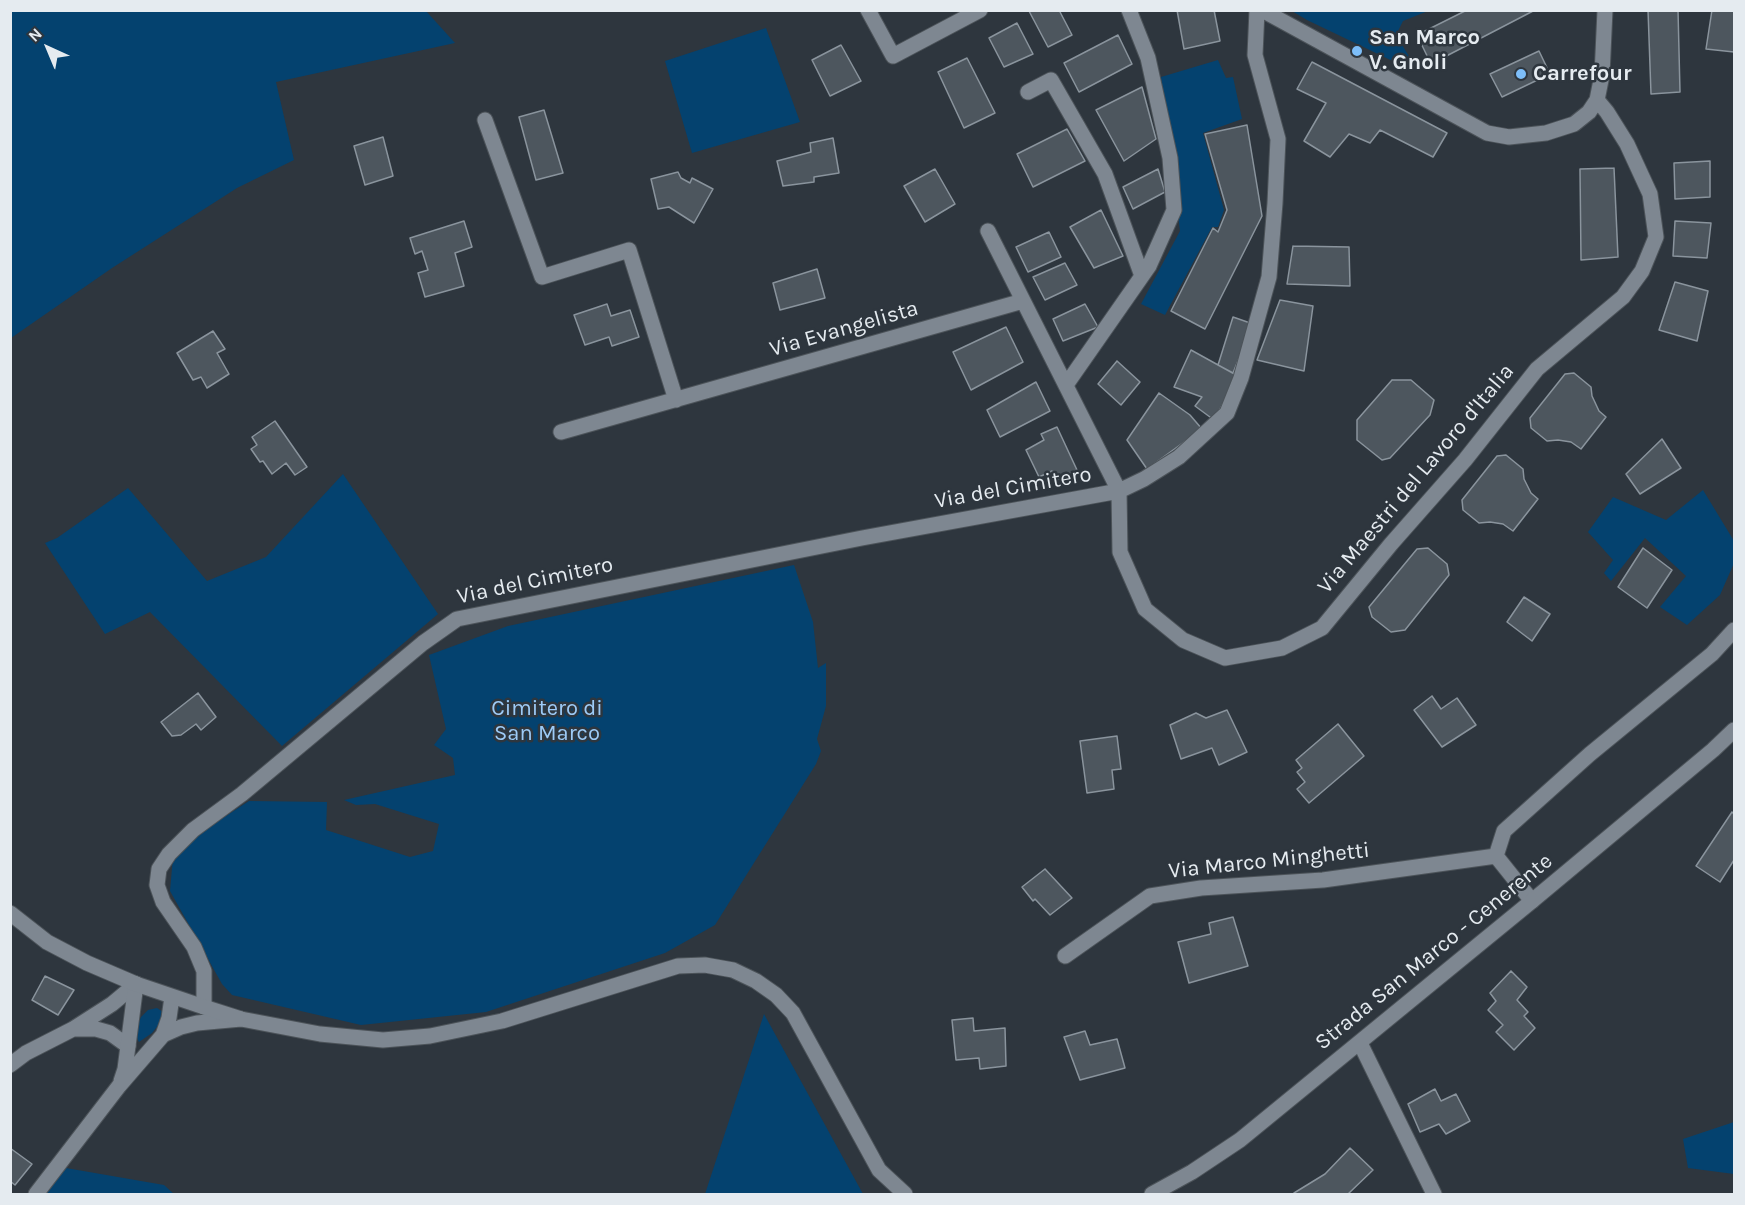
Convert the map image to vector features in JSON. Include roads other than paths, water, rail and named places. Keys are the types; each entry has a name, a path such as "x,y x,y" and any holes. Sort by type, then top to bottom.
{"street":[{"path":"868,10 892,56 980,10"},
{"path":"1066,385 1149,266 1174,210 1170,158 1148,58 1129,10"},
{"name":"Via del Cimitero","path":"204,1007 204,971 194,947 164,902 158,885 159,869 177,844 193,830 242,794 423,643 457,619 862,538 1119,491 1144,479 1179,457 1227,413 1241,378 1269,277 1275,203 1278,139 1255,55 1257,10"},
{"path":"1262,10 1487,133 1509,137 1546,133 1574,124 1589,112 1597,100 1602,75 1605,10"},
{"path":"1028,92 1051,80 1105,174 1142,276"},
{"name":"Via Maestri del Lavoro d'Italia","path":"1119,491 1120,552 1145,609 1183,640 1225,658 1282,648 1322,628 1465,460 1537,369 1623,297 1642,271 1656,237 1650,194 1627,144 1597,100"},
{"path":"485,120 542,277 630,250 676,400"},
{"path":"988,231 1119,491"},
{"name":"Via Evangelista","path":"561,432 1023,302"},
{"path":"1532,901 1496,856 1504,831 1590,754 1712,654 1734,630"},
{"name":"Strada San Marco - Cenerente","path":"1152,1194 1192,1172 1240,1140 1532,901 1734,730"},
{"name":"Via Marco Minghetti","path":"1065,956 1150,896 1201,888 1323,880 1496,856"},
{"path":"10,913 47,942 87,963 172,997 241,1018 320,1034 383,1040 430,1036 502,1021 678,966 705,965 733,970 776,995 793,1013 879,1170 905,1194"},
{"path":"10,1065 26,1053 73,1029 112,1004 136,984"},
{"path":"119,1086 125,1069 136,984"},
{"path":"36,1194 119,1086 159,1040 169,1018 172,997"},
{"path":"73,1029 96,1029 110,1033 128,1046 159,1040 181,1027 197,1023 241,1018"},
{"path":"1360,1043 1434,1194"}],"place":[{"name":"San Marco V. Gnoli","path":"1357,51"},
{"name":"Carrefour","path":"1521,74"}],"park label":[{"name":"Cimitero di San Marco","path":"547,722"}]}
